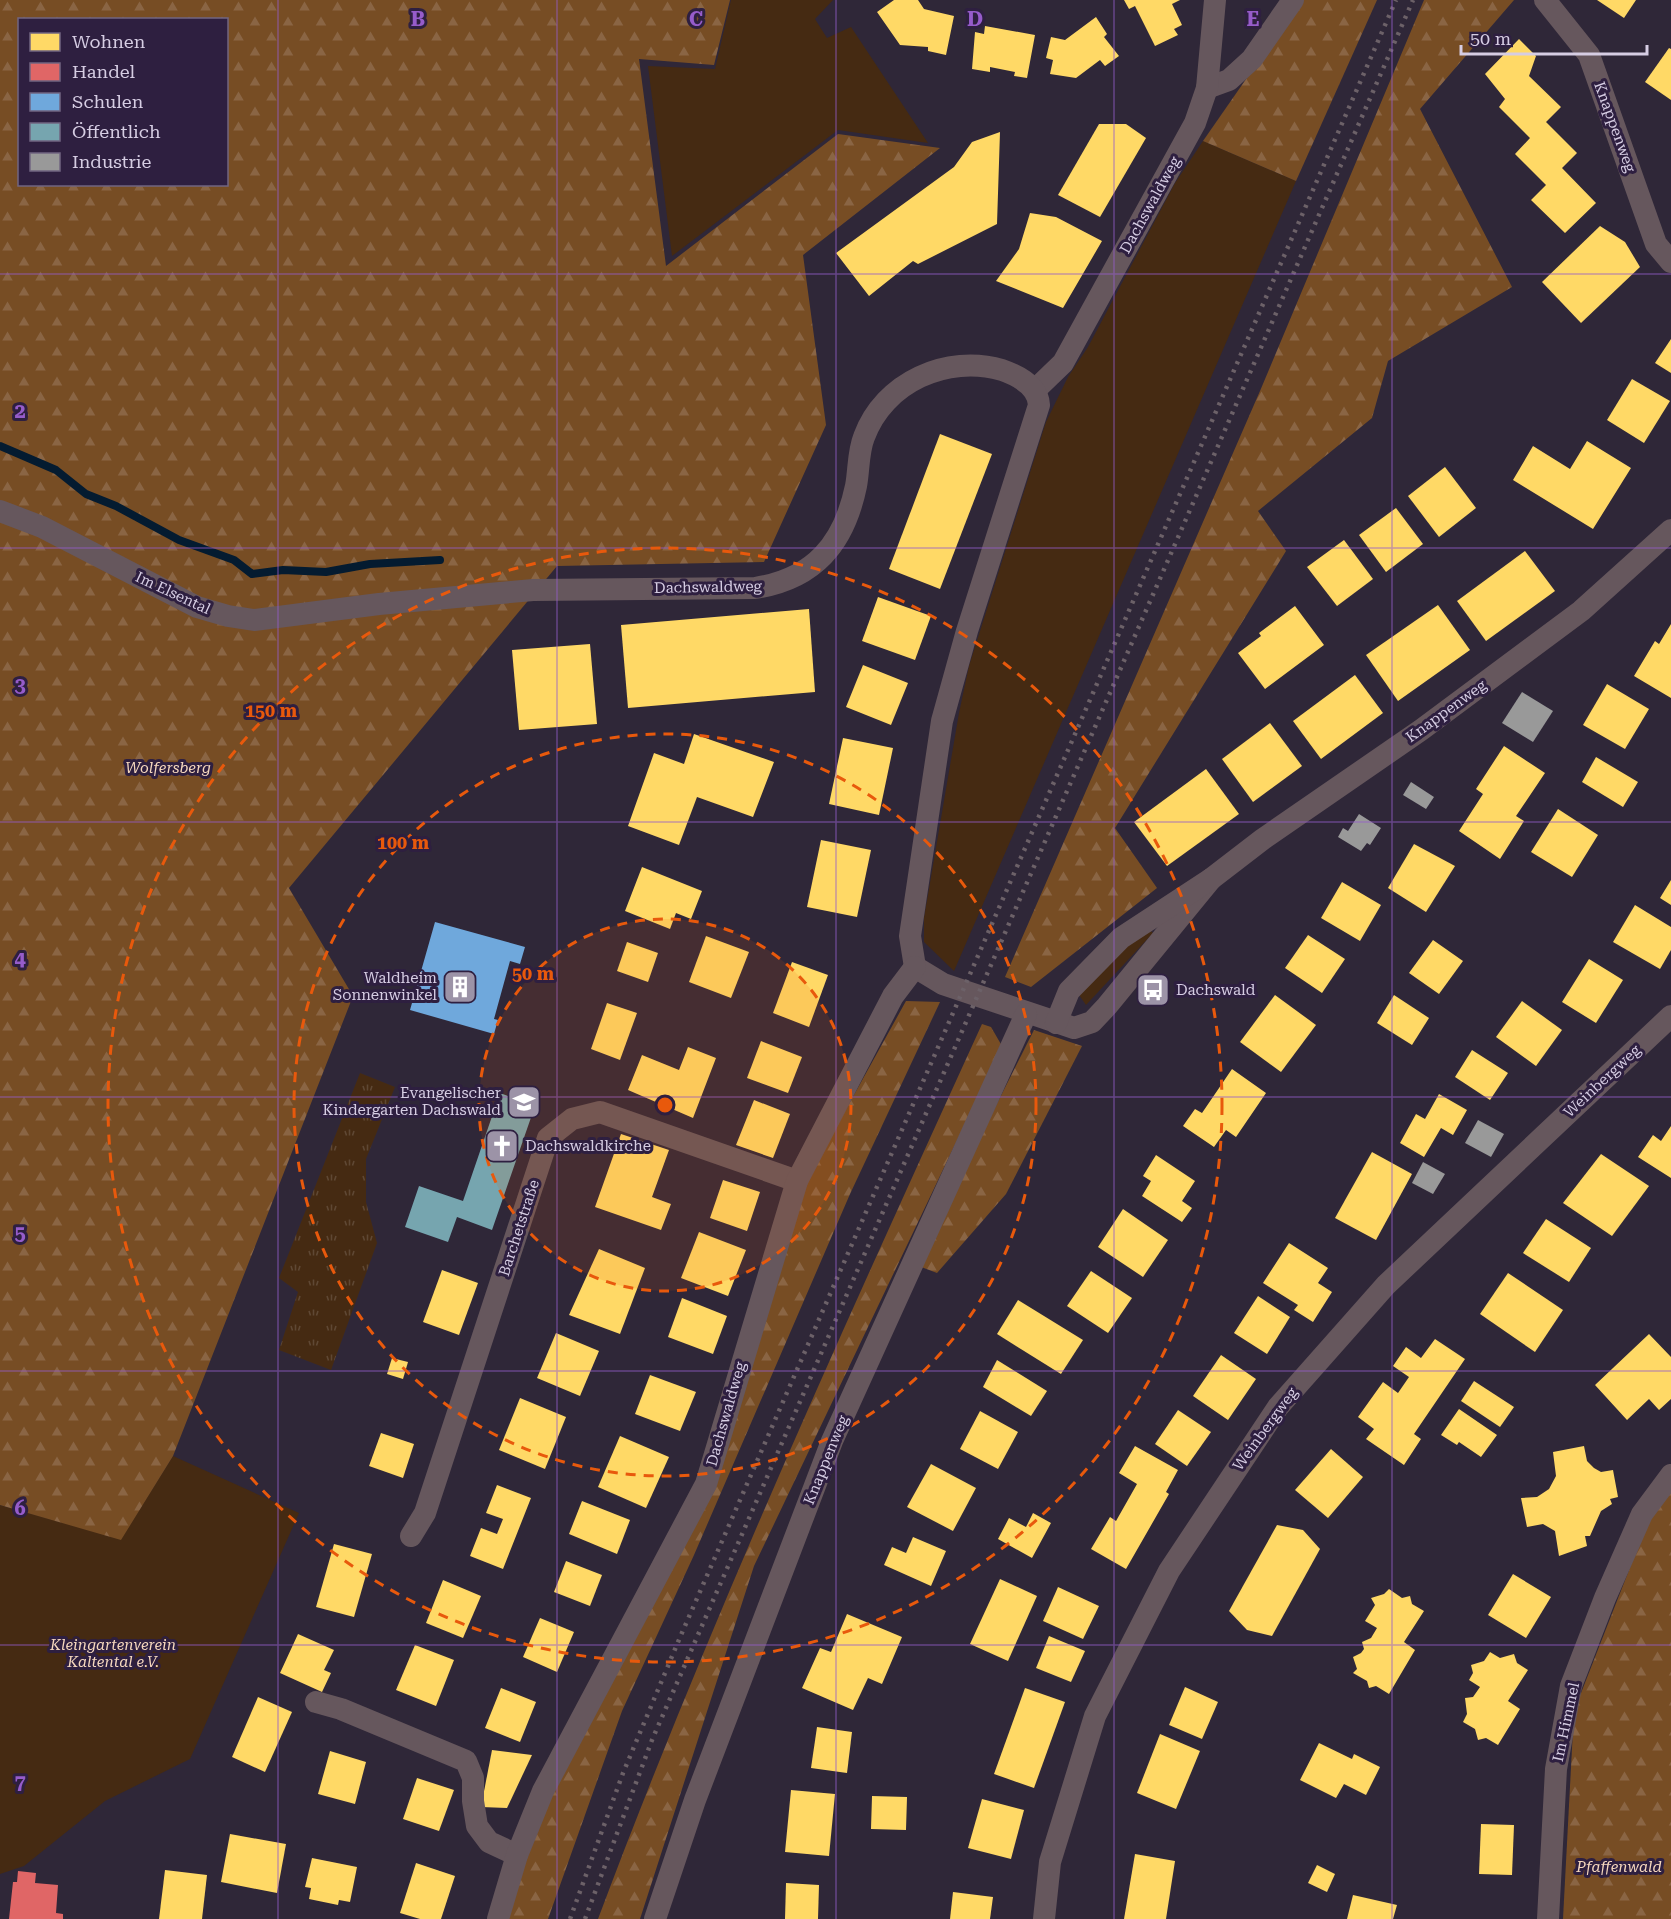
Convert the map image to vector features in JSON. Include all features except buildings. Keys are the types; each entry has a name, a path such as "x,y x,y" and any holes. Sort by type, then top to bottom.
{"street":[{"name":"Dachswaldweg","path":"429,600 543,589 755,588 777,585 814,566 829,550 848,515 856,486 864,437 885,401 909,382 945,368 977,366 1004,371 1024,380 1035,390 1063,363 1195,123 1207,88 1215,0"},
{"path":"1207,88 1229,80 1252,59 1293,0"},
{"name":"Knappenweg","path":"1545,0 1589,55 1656,244 1671,262"},
{"path":"1035,390 1039,405 942,721 910,936 915,967 943,984 1056,1023"},
{"name":"Im Elsental","path":"0,511 42,527 197,607 228,616 254,620 429,600"},
{"name":"Knappenweg","path":"1211,879 1092,1022 1074,1028 1056,1023 1069,991 1121,938 1211,879 1263,839 1421,730 1581,611 1671,530"},
{"name":"Dachswaldweg","path":"498,1919 517,1855 543,1791 583,1710 706,1484 797,1181 893,996 915,967"},
{"name":"Knappenweg","path":"655,1919 695,1800 832,1442 1026,1014"},
{"name":"Weinbergweg","path":"1044,1919 1050,1862 1095,1716 1169,1571 1278,1407 1386,1285 1671,1016"},
{"name":"Barchetstraße","path":"411,1536 425,1513 548,1138 572,1119 600,1112 797,1181"},
{"name":"Im Himmel","path":"1548,1919 1556,1768 1571,1686 1605,1598 1642,1514 1671,1475"},
{"path":"315,1702 341,1709 466,1761 473,1778 473,1801 477,1826 489,1842 517,1855"}],"green space":[{"name":"Wolfersberg","path":"0,0 730,0 714,65 639,59 666,266 838,134 940,148 803,255 826,425 764,562 557,566 289,888 353,996 173,1456 121,1540 0,1505"},
{"path":"731,0 833,0 815,19 827,38 851,27 928,143 838,130 672,256 648,66 715,69"},
{"path":"1301,0 1377,0 1296,181 1203,141"},
{"path":"1424,0 1514,0 1420,109 1512,287 1388,361 1372,418 1258,511 1286,551 1115,828 1157,888 1031,987 1005,977 1260,391"},
{"path":"1203,141 1296,181 954,971 924,942 924,918 969,666 1046,422 1068,377 1088,347 1175,183"},
{"path":"1148,928 1153,933 1086,1005 1077,992"},
{"path":"906,1001 940,1002 850,1194 694,1555 622,1711 548,1919 505,1919 540,1810 708,1485 803,1187"},
{"path":"982,1024 991,1027 1002,1046 754,1566 640,1919 598,1919 687,1693 782,1468"},
{"path":"1034,1030 1082,1046 1006,1194 937,1273 916,1265"},
{"path":"360,1073 395,1087 366,1159 366,1202 377,1243 331,1370 279,1350 298,1292 279,1278"},
{"name":"Kleingartenverein Kaltental e.V.","path":"173,1456 299,1513 190,1759 105,1801 24,1866 0,1874 0,1505 121,1539"},
{"name":"Pfaffenwald","path":"1671,1486 1671,1919 1563,1919 1574,1711 1656,1501"}],"waterway":[{"path":"0,446 56,470 86,494 116,506 179,540 234,560 252,574 283,570 326,572 370,564 440,560"}],"railway":[{"path":"570,1919 623,1773 681,1635 1396,0"},
{"path":"585,1919 652,1740 1413,0"}],"place":[{"name":"Waldheim Sonnenwinkel","path":"460,987"},
{"name":"Dachswald","path":"1153,990"},
{"name":"Evangelischer Kindergarten Dachswald","path":"524,1102"},
{"name":"Dachswaldkirche","path":"502,1146"}]}
